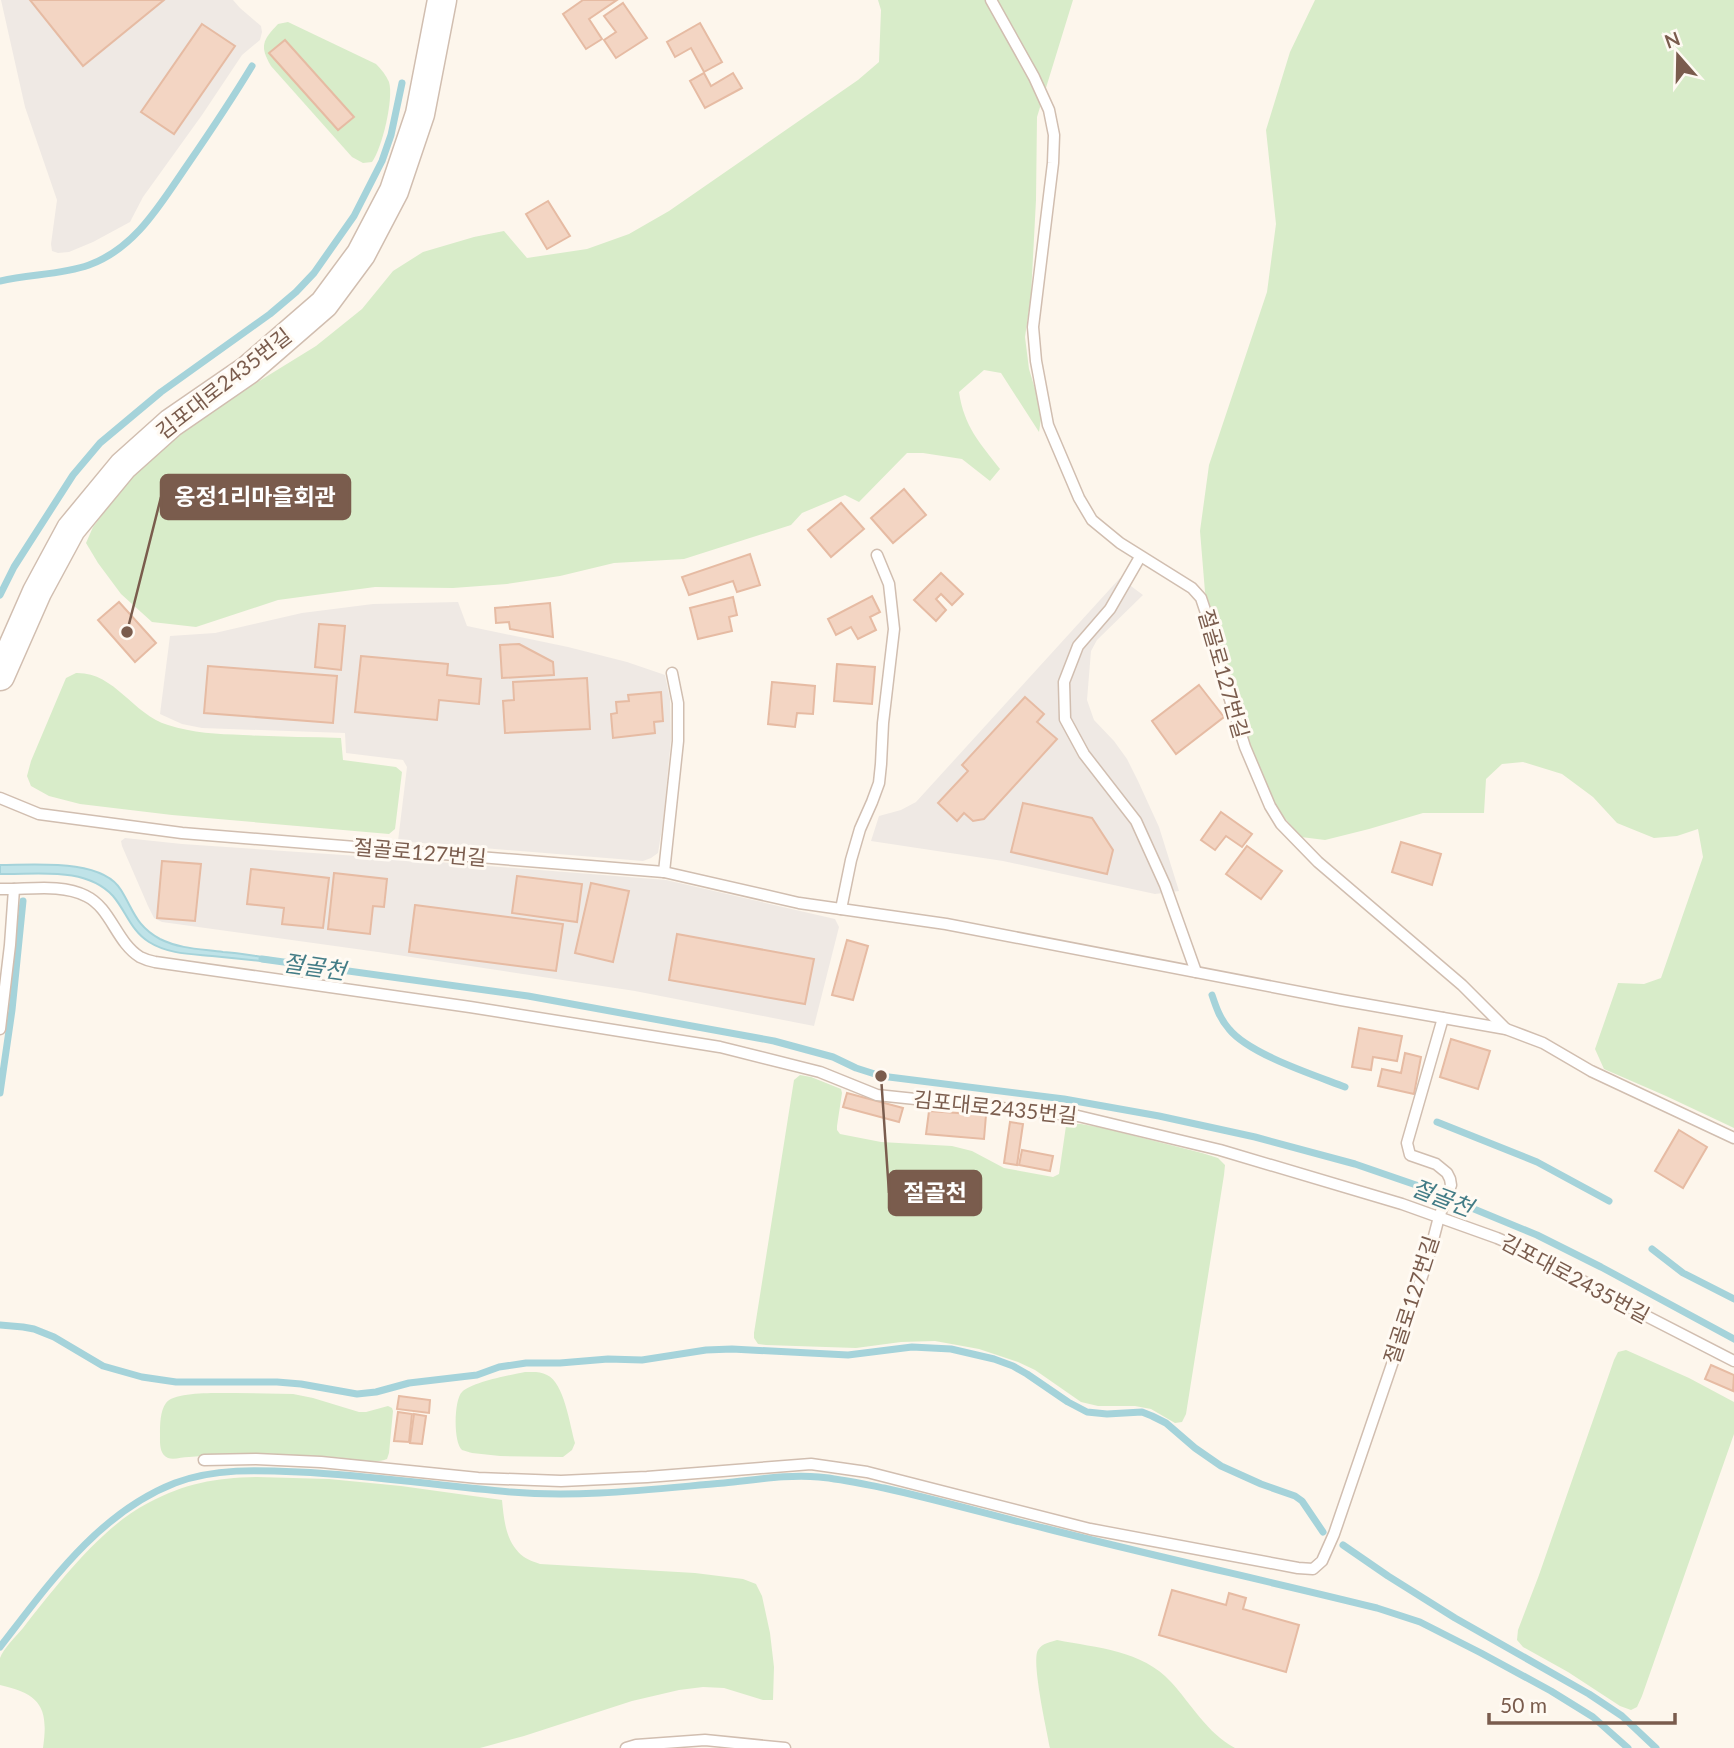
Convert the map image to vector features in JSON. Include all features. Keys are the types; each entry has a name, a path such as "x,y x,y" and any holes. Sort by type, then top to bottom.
{"street":[{"name":"김포대로2435번길","path":"0,676 37,592 71,529 123,466 171,423 248,370 324,304 361,254 394,191 420,114 441,0"}],"lane":[{"name":"절골로127번길","path":"991,0 1034,77 1049,110 1054,135 1033,327 1048,425 1079,498 1092,520 1120,543 1192,589 1201,598 1245,747 1270,806 1281,824 1318,862 1462,985 1506,1030"},
{"path":"841,909 851,860 860,829 879,783 881,764 894,629 890,584 877,555"},
{"path":"1140,556 1110,609 1078,646 1064,682 1065,719 1084,754 1136,821 1165,885 1196,972"},
{"path":"664,872 678,741 678,703 672,674"},
{"name":"절골로127번길","path":"0,798 39,814 182,834 664,872 799,903 946,923 1506,1030 1543,1043 1591,1071 1734,1138"},
{"name":"김포대로2435번길","path":"0,889 57,889 88,897 101,908 131,949 141,958 155,962 470,1007 720,1047 820,1072 877,1095 1077,1116 1220,1150 1440,1214 1541,1257 1643,1315 1734,1361"},
{"path":"0,1029 15,890"},
{"name":"절골로127번길","path":"204,1460 321,1462 478,1478 561,1481 811,1464 867,1472 1090,1529 1313,1569 1322,1561 1334,1534 1451,1185 1447,1173 1436,1164 1410,1154 1407,1143 1443,1018"},
{"path":"626,1748 705,1740 785,1748"}],"shaded area":[{"path":"1,0 233,0 261,26 262,32 260,40 242,55 143,197 130,222 93,242 69,252 58,253 52,251 51,244 57,200 25,107"},
{"path":"1120,578 1143,595 1097,640 1091,651 1087,700 1094,720 1127,759 1138,781 1159,827 1179,891 1155,894 1003,861 871,841 879,816 901,810 916,802"},
{"path":"458,602 467,626 568,647 665,675 670,699 671,739 658,853 643,861 398,841 407,767 403,760 346,753 345,733 202,728 182,724 160,714 170,636 215,633 302,613 373,604"},
{"path":"125,838 666,880 835,919 839,927 814,1026 635,991 162,922 154,918 148,906 122,846 121,841"}],"green space":[{"path":"878,0 1073,0 1037,117 1031,295 1025,337 1029,369 1042,412 1039,432 1001,373 984,370 959,392 969,424 1000,469 990,481 962,459 907,453 859,502 845,495 802,513 791,525 684,559 614,563 560,576 507,584 453,588 375,587 278,600 196,627 152,622 121,594 86,543 93,527 128,481 156,454 193,425 316,346 362,309 393,271 423,252 504,231 527,258 587,249 629,234 669,211 858,80 879,62 881,10"},
{"path":"1315,0 1734,0 1734,1128 1604,1069 1595,1049 1618,983 1644,984 1661,978 1703,857 1698,829 1677,836 1654,838 1617,823 1593,797 1562,774 1523,762 1502,764 1486,779 1484,813 1423,813 1325,840 1301,837 1277,809 1250,749 1227,678 1205,592 1200,531 1209,465 1267,292 1276,224 1266,130 1290,52"},
{"path":"288,22 376,64 389,82 386,123 380,146 372,162 363,163 352,157 271,66 264,44 278,24"},
{"path":"76,673 90,674 102,679 155,720 177,728 224,734 341,738 343,760 396,767 402,772 395,829 389,834 172,815 80,804 49,796 31,786 27,776 66,678"},
{"path":"800,1075 841,1089 837,1126 840,1134 881,1142 952,1146 972,1151 1004,1168 1053,1177 1059,1174 1066,1126 1071,1124 1103,1128 1218,1158 1225,1165 1224,1175 1186,1414 1182,1422 1175,1423 1151,1409 1098,1406 1081,1402 1035,1370 979,1349 935,1341 856,1348 758,1344 754,1333 794,1080"},
{"path":"1626,1350 1689,1378 1734,1402 1734,1434 1642,1696 1637,1707 1631,1710 1523,1647 1517,1640 1518,1630 1614,1360 1618,1352"},
{"path":"525,1372 544,1374 558,1386 566,1405 575,1443 572,1450 563,1457 500,1456 462,1450 457,1439 456,1421 457,1403 462,1392 482,1382"},
{"path":"208,1393 293,1394 359,1412 388,1406 392,1408 387,1459 369,1461 264,1454 173,1459 163,1454 160,1422 166,1403 171,1399"},
{"path":"257,1477 329,1479 502,1500 505,1524 513,1546 524,1557 540,1564 695,1573 743,1579 756,1584 762,1596 770,1633 774,1667 773,1700 763,1700 724,1688 679,1690 632,1701 480,1748 43,1748 44,1722 39,1704 24,1693 0,1685 0,1658 7,1646 80,1559 130,1514 162,1496 188,1486 214,1480"},
{"path":"1057,1640 1103,1648 1147,1663 1171,1682 1216,1735 1235,1748 1050,1748 1036,1657 1042,1646"}],"water":[{"path":"48,864 83,868 99,873 112,880 141,923 160,939 191,948 270,958 271,962 164,949 149,942 138,932 113,896 102,886 75,876 60,874 0,874 0,865"}],"building":[{"path":"30,0 164,0 83,66"},
{"path":"583,0 617,0 589,19 602,39 586,49 563,14"},
{"path":"623,3 647,38 616,58 604,40 616,32 604,16"},
{"path":"700,23 722,62 704,72 691,48 675,57 667,42"},
{"path":"202,24 235,46 174,134 141,112"},
{"path":"285,40 354,117 338,130 269,53"},
{"path":"704,73 711,86 733,73 742,88 705,108 690,81"},
{"path":"548,201 570,236 547,249 526,214"},
{"path":"904,489 926,515 893,543 871,518"},
{"path":"841,503 864,529 831,557 808,530"},
{"path":"750,554 760,585 737,592 733,581 689,595 682,577"},
{"path":"941,573 963,594 952,605 941,594 936,599 946,610 936,621 914,600"},
{"path":"872,596 880,612 870,617 876,630 858,639 851,627 836,635 828,619"},
{"path":"733,597 737,615 729,617 732,631 698,639 690,608"},
{"path":"119,602 156,643 135,662 98,620"},
{"path":"550,603 553,637 510,629 509,622 496,623 495,608"},
{"path":"319,624 345,626 341,670 315,667"},
{"path":"519,644 553,662 554,675 502,678 500,645"},
{"path":"361,656 448,664 447,675 481,679 479,704 439,700 437,720 355,712"},
{"path":"837,664 875,667 872,704 834,701"},
{"path":"208,666 337,676 333,723 204,713"},
{"path":"587,678 590,729 505,733 503,701 514,700 513,682"},
{"path":"772,682 815,686 813,714 797,713 795,727 768,724"},
{"path":"1199,685 1224,717 1176,754 1152,721"},
{"path":"661,692 663,721 654,722 655,733 613,738 611,714 617,713 616,702 629,701 628,695"},
{"path":"1025,697 1044,714 1037,722 1057,739 984,819 973,821 964,813 957,821 938,803 968,771 962,765"},
{"path":"1023,803 1092,818 1113,850 1107,874 1011,852"},
{"path":"1221,812 1252,834 1242,847 1226,836 1215,850 1201,840"},
{"path":"1401,842 1441,854 1432,885 1392,872"},
{"path":"1247,846 1282,871 1261,899 1226,874"},
{"path":"162,861 201,864 195,921 157,918"},
{"path":"251,869 329,878 323,928 282,924 284,908 247,904"},
{"path":"334,873 387,879 384,907 373,906 370,934 328,929"},
{"path":"517,876 582,884 577,922 512,913"},
{"path":"591,883 629,891 613,962 575,953"},
{"path":"415,905 563,924 556,971 409,952"},
{"path":"677,934 814,959 805,1004 669,980"},
{"path":"847,940 868,946 853,1000 832,995"},
{"path":"1359,1028 1402,1036 1397,1061 1373,1057 1371,1070 1352,1067"},
{"path":"1451,1039 1490,1051 1478,1089 1440,1077"},
{"path":"1405,1053 1421,1057 1414,1094 1378,1086 1382,1069 1401,1073"},
{"path":"847,1093 903,1108 899,1122 843,1107"},
{"path":"929,1111 986,1115 984,1139 926,1134"},
{"path":"1010,1122 1023,1124 1017,1165 1004,1163"},
{"path":"1679,1130 1707,1147 1683,1188 1655,1171"},
{"path":"1022,1150 1053,1156 1050,1171 1019,1165"},
{"path":"1711,1365 1734,1375 1733,1391 1705,1379"},
{"path":"399,1396 430,1400 429,1413 397,1409"},
{"path":"398,1412 412,1414 409,1442 394,1441"},
{"path":"414,1414 426,1416 422,1444 410,1443"},
{"path":"1172,1590 1226,1605 1229,1593 1246,1598 1243,1609 1299,1625 1286,1672 1159,1635"}],"waterway":[{"path":"0,281 89,265 120,248 157,209 252,66"},
{"path":"0,595 14,567 73,475 100,443 161,392 270,314 314,273 354,216 382,161 391,135 402,83"},
{"path":"0,1093 23,901"},
{"name":"절골천","path":"262,959 528,996 774,1041 833,1057 881,1076 1064,1099 1255,1137 1355,1164 1416,1185 1537,1235 1734,1339"},
{"path":"1212,995 1223,1021 1238,1038 1251,1047 1283,1063 1345,1087"},
{"path":"1437,1122 1537,1162 1609,1201"},
{"path":"1652,1249 1683,1273 1734,1299"},
{"path":"0,1325 34,1329 54,1337 103,1366 142,1377 176,1382 277,1382 357,1394 409,1383 477,1375 499,1367 526,1363 642,1360 706,1350 732,1349 848,1355 912,1347 951,1349 1013,1366 1087,1412 1142,1412 1152,1416 1166,1423 1221,1466 1295,1496 1302,1501 1323,1532"},
{"path":"0,1647 57,1575 99,1531 147,1496 190,1478 221,1472 299,1472 511,1492 564,1494 807,1476 844,1480 905,1493 1377,1608 1420,1622 1551,1691 1593,1717 1628,1748"},
{"path":"1343,1545 1455,1618 1589,1694 1622,1716 1656,1748"}],"place":[{"name":"옹정1리마을회관","path":"127,632"},
{"name":"절골천","path":"881,1076"}]}
